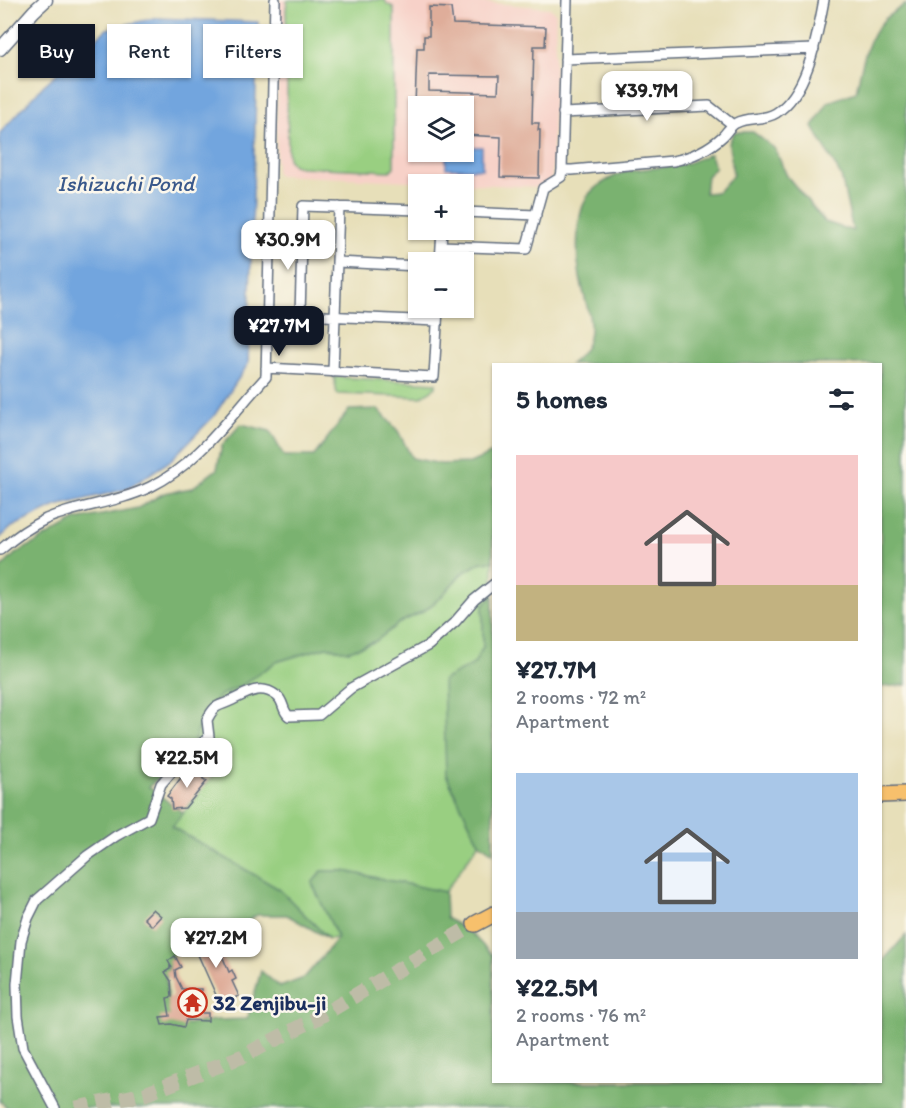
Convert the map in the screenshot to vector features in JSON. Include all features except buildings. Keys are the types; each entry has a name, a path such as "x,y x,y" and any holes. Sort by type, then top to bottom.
{"main road":[{"path":"882,795 906,794"},
{"path":"476,924 492,915"}],"street":[{"path":"0,550 17,536 46,519 140,491 163,480 178,470 204,446 266,377 275,0"},
{"path":"441,246 526,249 543,188 561,177 567,0"},
{"path":"562,170 689,158 713,145 733,125 748,119 769,117 778,112 791,98 803,78 814,50 824,0"},
{"path":"0,49 41,2"},
{"path":"565,59 814,50"},
{"path":"563,113 709,106 733,125"},
{"path":"408,210 303,206 300,315 437,321"},
{"path":"333,372 339,207"},
{"path":"474,212 536,215"},
{"path":"441,240 441,252"},
{"path":"337,262 408,266"},
{"path":"266,368 434,377 437,318"},
{"path":"55,1108 24,1048 18,1016 17,984 21,941 28,918 37,900 87,856 116,836 149,818 161,784 209,737 207,720 216,706 253,689 264,690 278,696 289,716 319,715 351,688 429,645 455,622 474,600 492,586"}],"shaded area":[{"path":"279,0 455,0 550,8 556,14 552,178 537,187 474,184 474,174 408,174 408,181 276,175 278,78 303,78 303,24 279,24"}],"green space":[{"path":"385,0 393,7 394,167 390,171 300,167 293,165 288,159 287,78 303,78 303,24 286,24 287,1"},
{"path":"906,4 906,685 882,687 882,363 571,363 587,344 590,334 578,257 579,222 585,201 590,193 617,175 680,165 710,154 715,168 707,176 705,193 718,192 733,175 729,143 734,132 753,132 775,149 787,176 825,222 853,231 841,176 813,127 828,102 856,92 872,36 885,18"},
{"path":"334,377 436,383 436,387 421,397 337,394"},
{"path":"378,409 398,431 412,458 441,464 470,463 492,453 492,561 481,562 461,574 441,597 424,611 399,623 376,641 349,651 326,647 276,662 244,684 219,696 201,718 193,744 149,787 183,813 172,827 279,889 329,939 287,915 257,915 240,926 211,923 187,932 174,949 166,978 169,1006 180,1025 215,1020 247,1019 261,971 280,987 304,978 338,938 312,883 322,871 344,871 445,892 446,918 471,933 492,954 492,1083 882,1083 882,962 906,935 906,1108 7,1108 0,1101 0,569 15,554 76,520 138,508 164,493 192,488 217,469 222,445 241,424 270,431 284,456 314,456 349,410"},
{"path":"492,561 492,597 483,606 483,647 474,664 446,775 479,843 445,892 344,871 322,871 312,883 338,938 329,939 279,889 172,827 221,765 193,744 201,718 219,696 244,684 276,662 326,647 349,651 376,641 399,623 424,611 441,597 461,574 481,562"},
{"path":"492,597 492,852 479,843 446,775 443,680 474,664 483,647 483,606"}],"water":[{"name":"Ishizuchi Pond","path":"155,18 258,22 258,24 203,24 203,78 256,78 248,364 214,416 170,461 127,489 56,506 12,527 0,538 0,133 52,78 95,78 95,40 107,29 107,78 191,78 191,24 129,24"},
{"path":"474,147 482,147 482,169 446,168 446,162 474,162"}],"tunnel":[{"path":"76,1108 145,1094 243,1056 319,1017 475,924"}],"place":[{"name":"32 Zenjibu-ji","path":"192,1003"}]}
